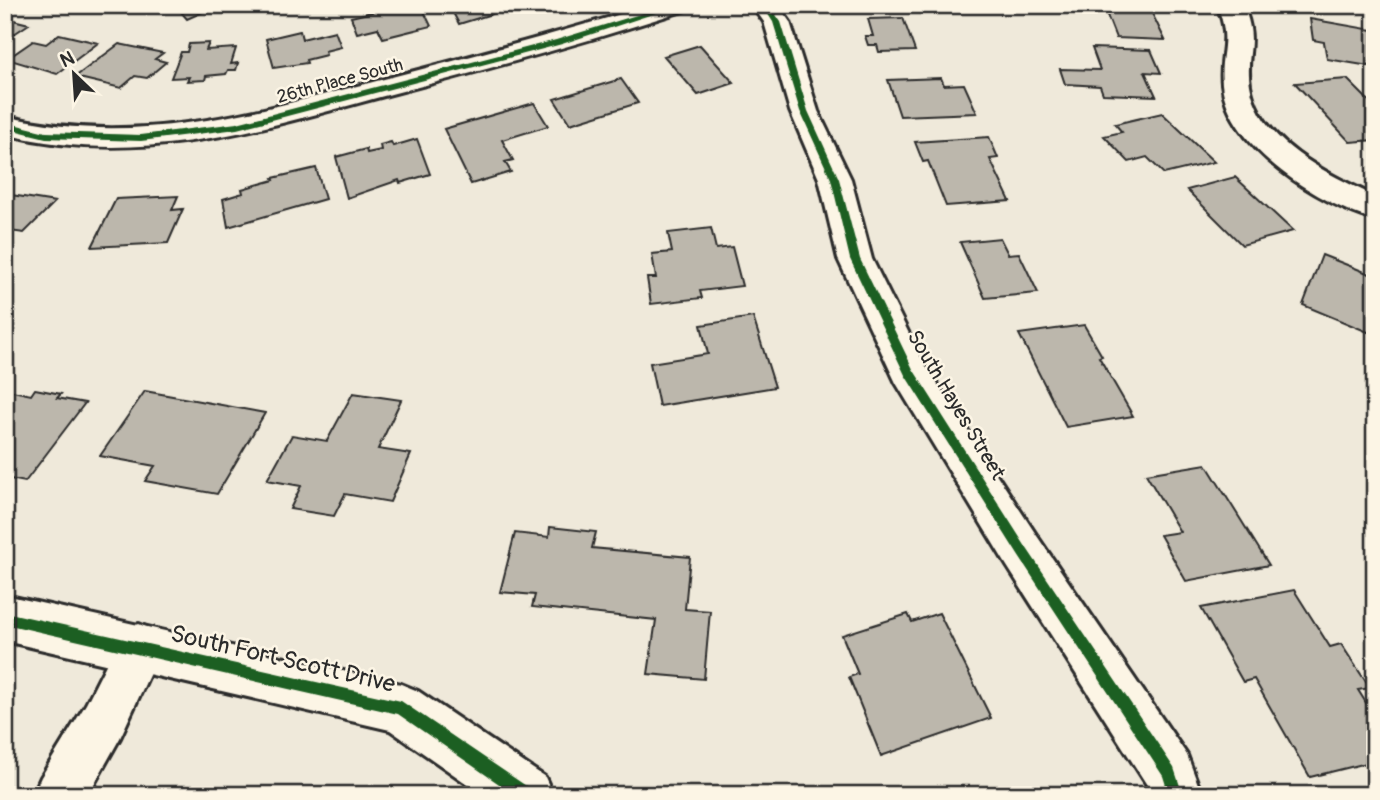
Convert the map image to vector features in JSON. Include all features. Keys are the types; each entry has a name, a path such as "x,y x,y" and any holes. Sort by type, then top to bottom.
{"street":[{"name":"26th Place South","path":"5,125 46,135 141,138 237,126 559,42 677,5"},
{"name":"South Hayes Street","path":"765,5 777,22 804,111 835,179 855,259 909,372 1022,551 1169,774 1177,795"},
{"path":"1230,5 1239,30 1236,85 1246,117 1277,151 1311,178 1375,209"},
{"name":"South Fort Scott Drive","path":"5,618 139,646 401,708 527,795"},
{"path":"59,795 103,721 139,646"}],"building":[{"path":"381,5 421,5 431,26 383,38 378,28 357,33 351,17 372,12 370,8"},
{"path":"449,5 518,5 518,6 459,24"},
{"path":"1103,5 1148,5 1165,40 1116,38"},
{"path":"198,6 205,11 187,19 181,12"},
{"path":"5,18 29,24 5,40"},
{"path":"903,18 915,51 879,52 877,45 868,45 865,36 873,36 868,19"},
{"path":"1310,19 1373,30 1375,67 1327,59 1324,42 1313,40"},
{"path":"300,31 302,39 335,31 341,47 325,51 326,55 306,60 307,63 274,68 266,39"},
{"path":"59,34 98,43 57,74 7,59 33,41 46,44"},
{"path":"209,43 206,50 236,48 231,64 238,63 236,70 206,76 205,80 171,78 181,52 187,52 189,44"},
{"path":"119,44 163,53 155,59 166,62 147,78 135,76 121,88 75,77"},
{"path":"700,45 734,83 698,95 664,56"},
{"path":"1092,48 1151,50 1161,73 1145,72 1156,96 1103,94 1100,86 1065,84 1060,69 1100,70"},
{"path":"941,78 944,85 964,84 977,113 900,116 888,80"},
{"path":"621,79 638,103 570,124 554,99"},
{"path":"1347,79 1375,107 1375,140 1350,142 1295,83"},
{"path":"534,103 548,126 502,140 513,160 505,162 511,172 471,184 444,129"},
{"path":"1162,113 1214,162 1164,174 1147,157 1129,162 1104,136 1122,132 1115,124"},
{"path":"989,137 998,158 990,159 1010,201 946,206 928,161 923,162 915,142"},
{"path":"417,139 430,174 400,183 399,180 347,198 336,157 366,149 367,153 381,150 380,145 391,142 393,146"},
{"path":"316,168 325,199 228,227 223,199 243,193 242,189 274,180 273,178"},
{"path":"1235,177 1293,231 1242,245 1187,190"},
{"path":"5,194 55,202 24,233 10,231 5,235"},
{"path":"178,196 172,210 183,209 168,243 92,247 116,199"},
{"path":"711,228 716,249 732,247 742,286 700,291 702,298 651,304 647,278 656,278 652,254 672,252 668,233"},
{"path":"1000,238 1008,254 1019,253 1038,293 985,298 960,242"},
{"path":"1322,255 1375,276 1375,335 1303,305"},
{"path":"753,317 775,387 659,406 650,363 708,354 701,325"},
{"path":"1084,325 1133,416 1066,427 1019,334"},
{"path":"35,389 61,394 57,398 85,403 25,482 5,478 5,394 8,390 31,395"},
{"path":"145,391 265,413 217,494 145,481 155,466 100,456"},
{"path":"353,393 401,400 378,449 411,454 390,502 345,494 334,516 290,509 301,486 267,480 292,435 327,441"},
{"path":"1206,464 1269,565 1186,581 1160,535 1180,532 1146,474"},
{"path":"550,527 596,532 592,548 690,557 685,609 710,611 704,679 648,674 656,620 532,607 535,595 500,592 515,533 549,537"},
{"path":"1294,590 1330,647 1341,644 1370,688 1358,690 1375,717 1375,761 1310,777 1254,679 1243,682 1201,608"},
{"path":"939,613 991,718 881,756 849,677 858,674 842,635 908,614 912,622"}],"cycle path":[{"path":"5,125 46,135 141,138 237,126 559,42 677,5"},
{"path":"765,5 777,22 804,111 835,179 855,259 909,372 1022,551 1169,773 1176,795"},
{"path":"5,618 401,708 527,795"}]}
